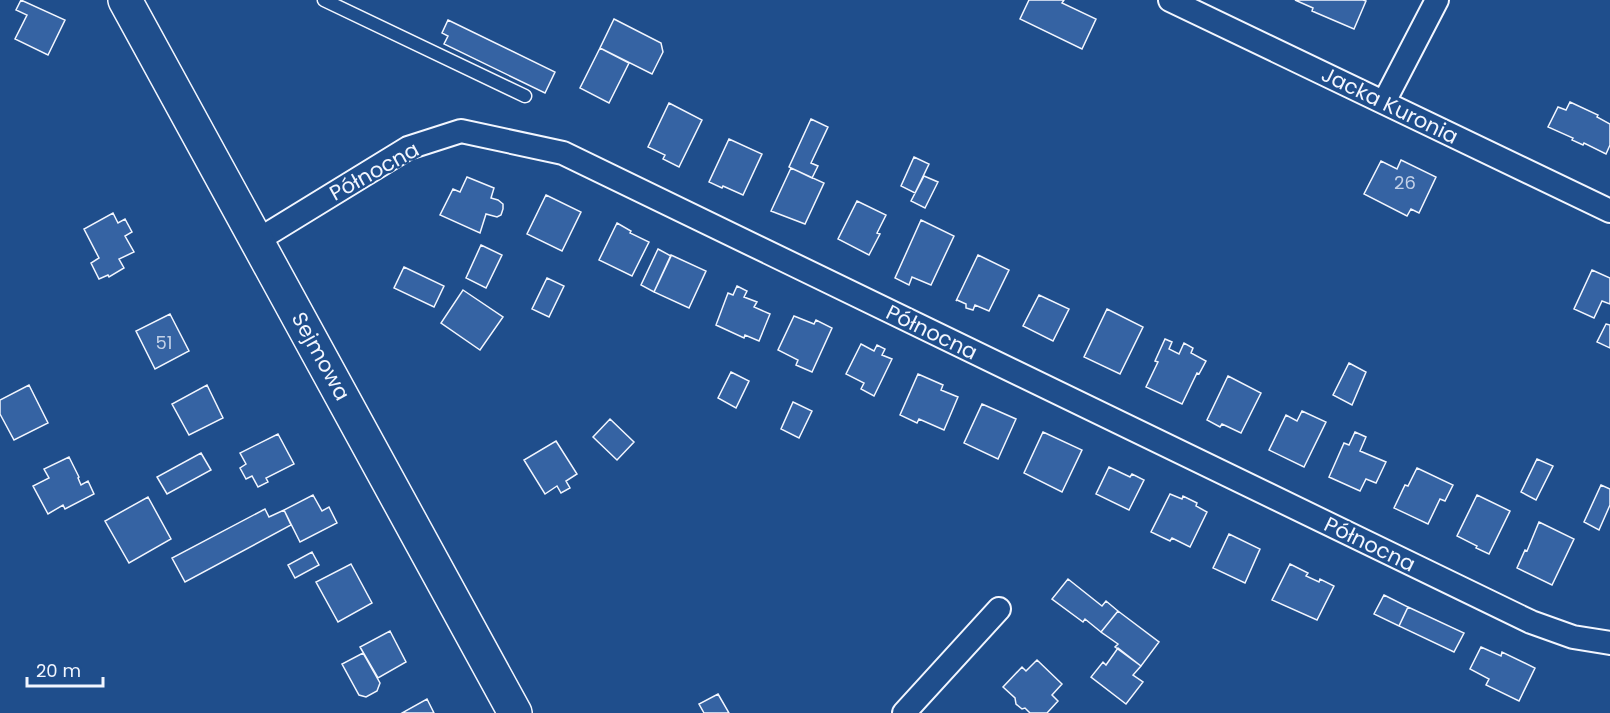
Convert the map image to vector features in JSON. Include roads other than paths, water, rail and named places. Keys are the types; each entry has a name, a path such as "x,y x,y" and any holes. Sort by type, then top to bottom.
{"main road":[{"name":"Sejmowa","path":"125,0 516,713"}],"street":[{"name":"Jacka Kuronia","path":"1170,0 1610,211"},
{"path":"1384,102 1437,0"},
{"name":"Północna","path":"258,240 408,148 461,131 564,153 1531,622 1573,637 1610,644"},
{"path":"904,713 999,609"}],"lane":[{"path":"324,0 525,96"}]}
